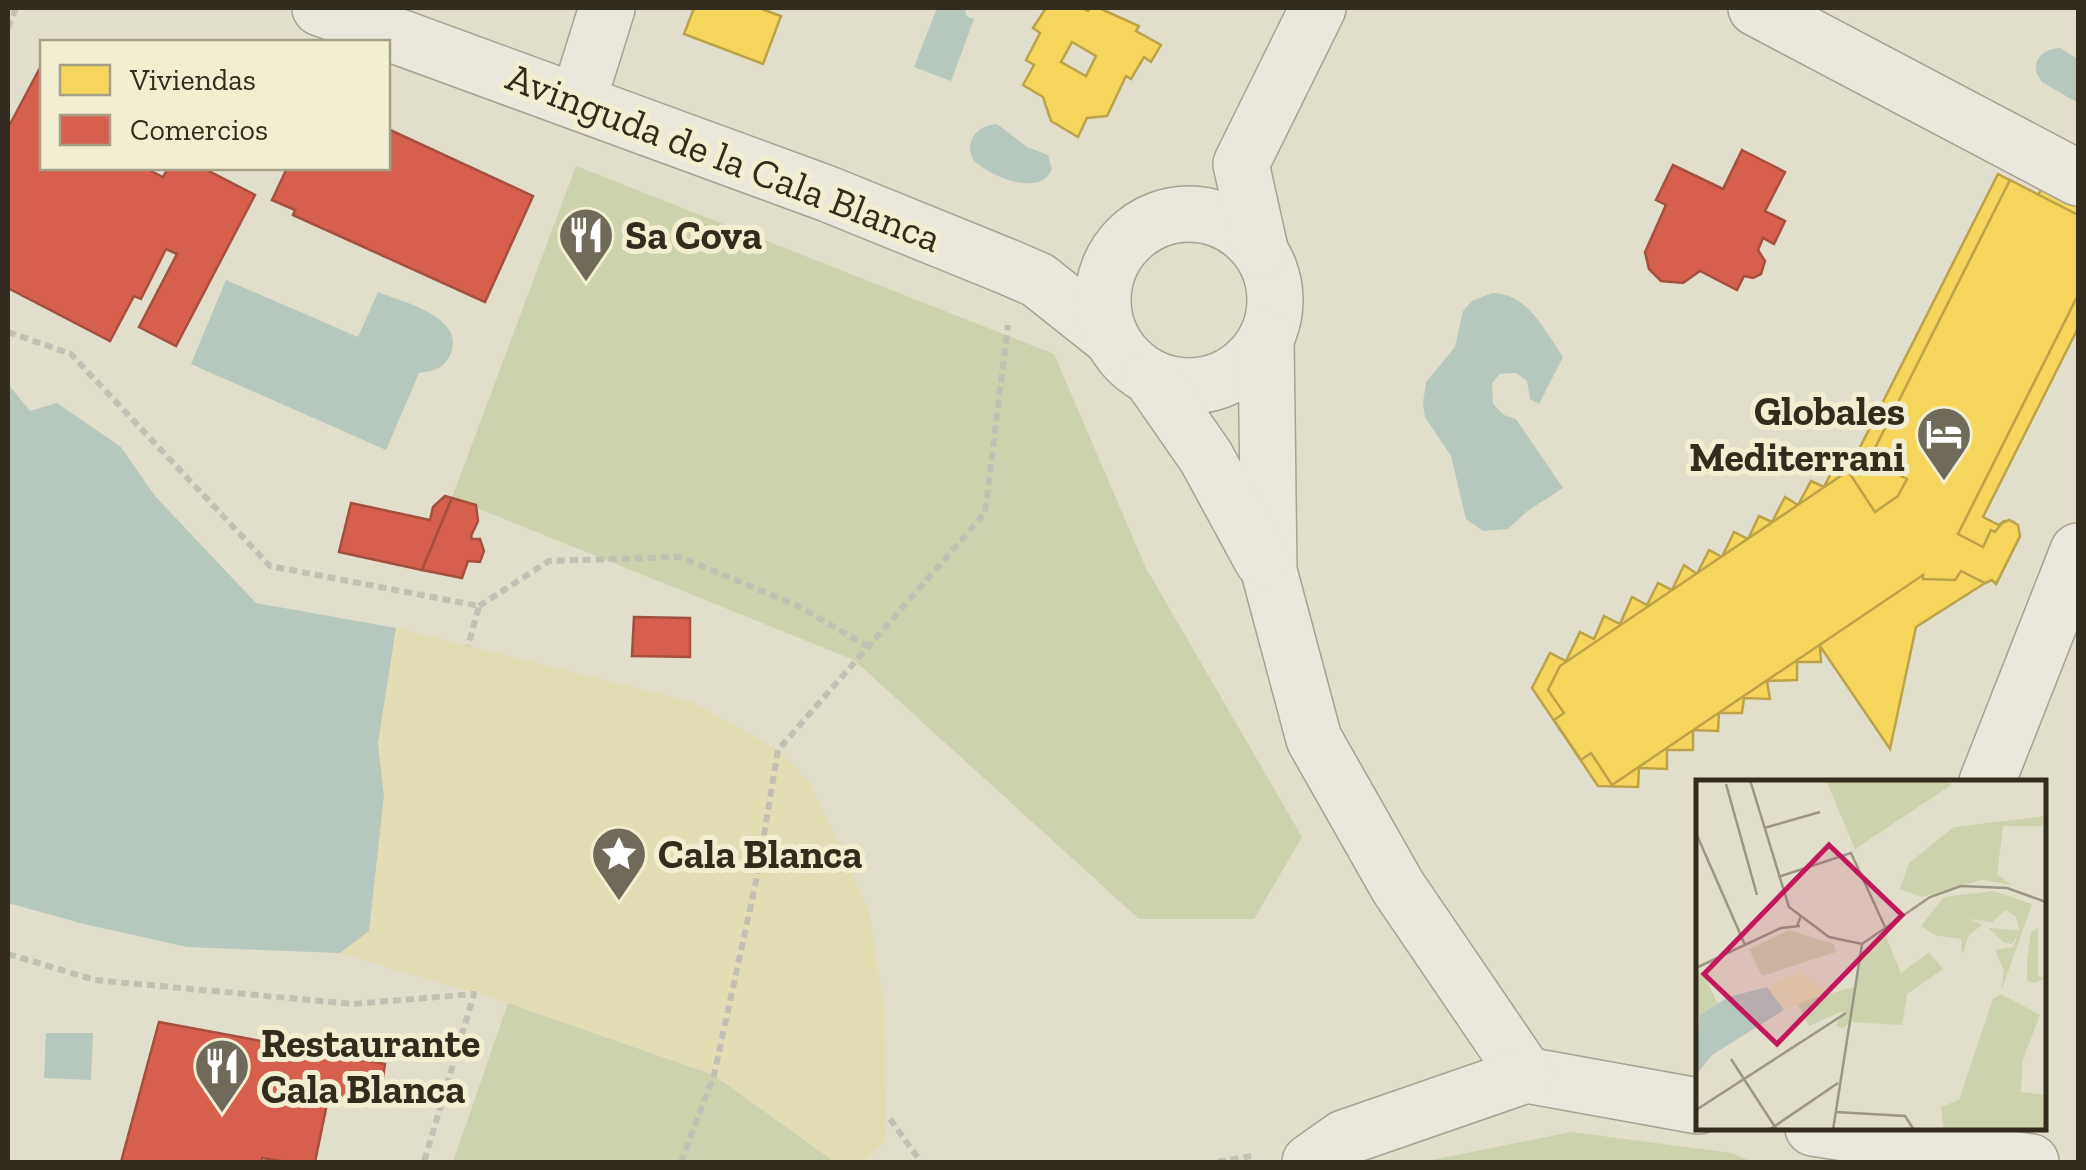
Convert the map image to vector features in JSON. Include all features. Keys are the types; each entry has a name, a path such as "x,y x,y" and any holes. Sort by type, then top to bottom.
{"street":[{"name":"Avinguda de la Cala Blanca","path":"320,8 578,100 1008,266 1038,280 1111,338"},
{"path":"578,100 608,8"},
{"path":"1268,571 1266,339 1276,303 1272,274 1260,249 1241,164 1318,8"},
{"path":"1756,8 2078,178"},
{"path":"1260,249 1240,229 1214,216 1185,213 1158,218 1133,233 1115,254 1104,281 1103,310 1111,338 1128,361 1151,378 1206,457 1268,571 1314,739 1398,887 1526,1075"},
{"path":"1151,378 1179,386 1208,384 1234,374 1255,356 1266,339"},
{"path":"1987,780 2078,551"},
{"path":"1310,1162 1344,1138 1526,1075 1696,1106"},
{"path":"1837,1130 2031,1162"}],"path":[{"path":"8,28 16,8"},
{"path":"681,1162 714,1075 757,878 778,750 985,513 1010,312"},
{"path":"8,332 71,354 270,566 480,606"},
{"path":"468,646 480,606 549,560 680,557 798,606 866,646"},
{"path":"8,954 96,980 353,1004 474,994 424,1162"},
{"path":"890,1119 920,1162"}],"green space":[{"path":"576,166 1054,354 1146,568 1302,837 1254,919 1139,919 854,660 452,498"},
{"path":"508,1003 714,1075 835,1162 453,1162"},
{"path":"1571,1132 1732,1153 1752,1162 1422,1162"}],"sand":[{"name":"Cala Blanca","path":"396,628 692,702 778,750 810,783 869,911 885,1014 886,1140 863,1162 835,1162 714,1075 508,1003 340,953 369,930 384,796 378,743"}],"shaded area":[{"path":"937,8 965,8 966,16 974,19 951,81 914,67"},
{"path":"2060,48 2078,59 2078,103 2042,82 2036,72 2042,54"},
{"path":"997,124 1027,147 1048,155 1052,169 1046,178 1015,182 974,161 970,147 974,136"},
{"path":"226,280 358,337 378,292 440,320 453,340 451,353 438,368 419,373 386,450 191,364"},
{"path":"1492,293 1516,299 1525,306 1563,357 1539,404 1530,399 1527,381 1516,373 1500,374 1492,383 1493,404 1504,415 1516,419 1563,488 1508,529 1483,531 1466,519 1451,456 1425,417 1423,403 1426,382 1455,347 1463,311 1472,301"},
{"path":"8,384 30,411 57,403 121,447 155,496 256,603 396,628 378,743 384,796 369,931 340,953 187,947 8,903"},
{"path":"46,1033 93,1033 91,1080 44,1078"}],"building: Viviendas":[{"path":"694,8 759,8 781,16 763,64 684,34"},
{"path":"1046,8 1099,8 1139,26 1136,31 1161,45 1151,62 1144,57 1131,79 1126,76 1107,116 1087,118 1078,137 1051,121 1043,97 1023,85 1034,65 1026,60 1040,33 1033,28","holes":["1072,42 1096,56 1086,76 1061,62"]},
{"name":"Globales Mediterrani","path":"1998,174 2038,195 2047,179 2078,195 2078,328 1983,517 1999,525 2014,522 2020,536 1996,584 1992,580 1985,583 1916,627 1890,749 1820,646 1821,662 1797,662 1797,680 1767,681 1770,699 1744,698 1742,713 1719,713 1718,731 1693,730 1693,750 1667,750 1667,769 1639,768 1638,787 1598,786 1532,688 1550,653 1566,661 1580,632 1594,639 1604,616 1620,624 1632,597 1647,605 1658,583 1672,590 1684,565 1697,574 1709,550 1722,557 1734,532 1748,539 1759,516 1772,522 1785,497 1798,505 1811,481 1824,487 1835,465 1848,471"},
{"name":"Globales Mediterrani","path":"2010,180 2078,215 2078,295 1958,534 1983,547 1991,530 1995,532 2002,523 2009,520 2018,525 2020,536 1996,584 1961,571 1955,580 1923,579 1923,575 1612,785 1591,753 1581,760 1554,720 1564,713 1548,690 1560,666 1848,471 1875,512 1898,496 1907,479 1869,460"}],"building: Comercios":[{"path":"40,68 40,170 149,170 163,177 167,170 207,170 255,195 176,346 139,327 177,254 166,249 141,299 134,296 110,341 8,288 8,128"},
{"path":"390,130 533,196 485,302 293,215 295,210 272,200 286,170 390,170"},
{"path":"1742,150 1785,172 1765,211 1785,221 1774,244 1763,238 1758,250 1765,261 1761,274 1753,278 1744,276 1737,290 1700,271 1683,283 1661,281 1649,269 1645,252 1666,205 1656,200 1673,165 1723,189"},
{"path":"445,496 452,498 422,570 339,552 351,503 430,520 433,507"},
{"path":"452,498 476,505 478,521 471,536 480,539 484,551 480,562 468,561 462,578 422,570"},
{"path":"634,617 690,618 690,657 632,656"},
{"path":"159,1022 385,1064 381,1092 367,1089 365,1106 328,1099 315,1162 262,1158 261,1162 121,1162"}],"place":[{"name":"Sa Cova","path":"586,284"},
{"name":"Globales Mediterrani","path":"1944,483"},
{"name":"Cala Blanca","path":"619,903"},
{"name":"Restaurante Cala Blanca","path":"222,1115"}]}
